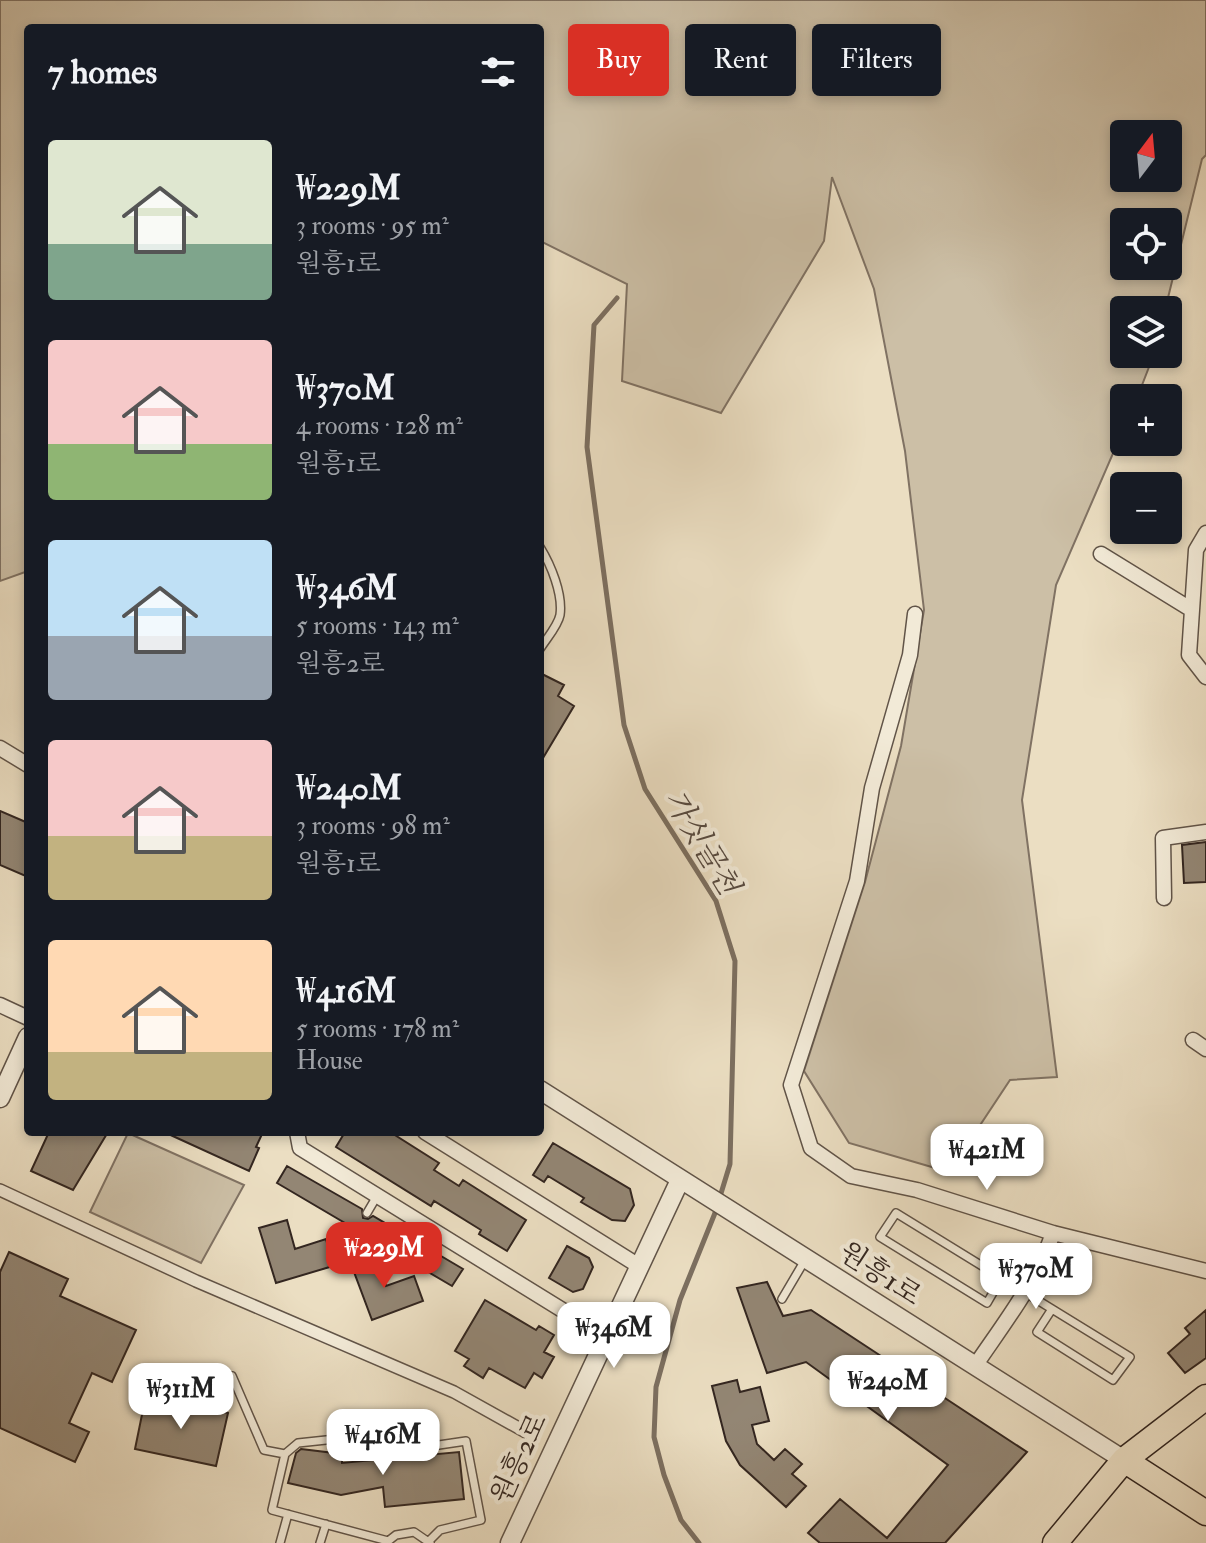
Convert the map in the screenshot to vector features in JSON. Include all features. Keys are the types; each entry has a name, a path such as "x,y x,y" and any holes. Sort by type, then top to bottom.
{"main road":[{"path":"1055,1543 1124,1460 1206,1397"},
{"path":"1124,1460 1206,1513"}],"street":[{"path":"1206,533 1196,550 1189,655 1206,677"},
{"path":"1101,554 1192,610"},
{"path":"915,614 910,655 872,788 857,881 791,1085 811,1148 851,1176 917,1190 1053,1233 1206,1271"},
{"path":"0,748 24,763"},
{"path":"1164,898 1163,838 1206,832"},
{"path":"0,1005 24,1016"},
{"path":"1193,1040 1206,1049"},
{"path":"0,1098 24,1046"},
{"path":"544,1093 680,1180"},
{"path":"298,1136 300,1148 606,1337"},
{"path":"431,1136 639,1266"},
{"name":"원흥1로","path":"680,1180 1124,1460"},
{"name":"원흥2로","path":"510,1543 680,1180"},
{"path":"0,1190 196,1281 454,1392 533,1436"},
{"path":"975,1366 1044,1261 1053,1233"}],"lane":[{"path":"544,554 559,595 560,617 544,643"},
{"path":"367,1213 377,1196"},
{"path":"1002,1277 987,1303 880,1237 896,1213 1002,1277 1130,1357 1113,1380 1037,1332 1052,1309"},
{"path":"782,1299 806,1258"},
{"path":"232,1376 264,1450 285,1454"},
{"path":"401,1432 405,1450 466,1441 481,1520 440,1530 429,1542 414,1532 405,1532 388,1542 363,1539 326,1524 272,1510 285,1454 298,1443 401,1432"},
{"path":"280,1543 288,1514"},
{"path":"320,1543 326,1524"}],"shaded area":[{"path":"0,0 1206,0 1206,155 1202,159 1182,241 1182,208 1110,208 1110,280 1172,280 1168,296 1110,296 1110,368 1149,368 1142,384 1110,384 1112,456 1056,585 1022,800 1057,1077 1010,1080 949,1172 849,1143 804,1071 865,882 901,746 924,610 905,451 874,289 832,177 824,241 721,413 622,381 627,284 544,243 544,24 24,24 24,572 0,581"},
{"path":"127,1136 135,1136 244,1185 201,1263 90,1212"}],"building":[{"path":"544,675 564,685 558,696 574,706 544,756"},
{"path":"0,811 24,821 24,875 0,865"},
{"path":"1206,842 1206,882 1184,883 1182,845"},
{"path":"47,1136 106,1136 73,1190 31,1171"},
{"path":"173,1136 261,1136 249,1171"},
{"path":"343,1136 396,1136 439,1163 434,1170 459,1186 463,1180 526,1220 507,1251 479,1234 481,1230 434,1201 431,1206 336,1147"},
{"path":"553,1143 630,1189 634,1205 625,1221 612,1220 581,1202 584,1198 548,1176 544,1182 533,1175"},
{"path":"287,1166 362,1209 363,1218 373,1216 463,1269 452,1286 277,1183"},
{"path":"287,1220 295,1249 326,1239 333,1266 276,1283 259,1228"},
{"path":"567,1246 589,1258 593,1267 583,1289 573,1292 549,1278"},
{"path":"9,1252 68,1279 60,1296 136,1330 112,1382 92,1373 69,1423 89,1432 75,1462 0,1428 0,1272"},
{"path":"375,1256 386,1286 414,1276 423,1301 372,1320 351,1264"},
{"path":"767,1282 783,1316 811,1310 1027,1452 945,1543 820,1543 808,1533 840,1499 887,1538 948,1465 806,1362 767,1373 737,1288"},
{"path":"485,1300 536,1330 539,1326 554,1335 544,1352 554,1357 542,1378 534,1373 525,1388 489,1368 483,1378 464,1366 469,1359 455,1351"},
{"path":"1206,1310 1206,1358 1185,1373 1168,1353 1190,1334 1185,1328"},
{"path":"737,1380 740,1392 760,1387 769,1421 752,1425 757,1444 774,1460 785,1449 802,1464 792,1474 806,1486 786,1507 740,1465 726,1441 712,1386"},
{"path":"146,1395 228,1413 216,1466 135,1449"},
{"path":"301,1449 342,1454 342,1463 459,1452 464,1499 385,1507 383,1487 341,1495 288,1483 296,1453"}],"waterway":[{"name":"가싯골천","path":"617,298 594,325 587,447 624,725 645,789 716,901 735,961 730,1164 715,1213 680,1300 656,1387 654,1437 664,1475 681,1520 699,1543"}]}
